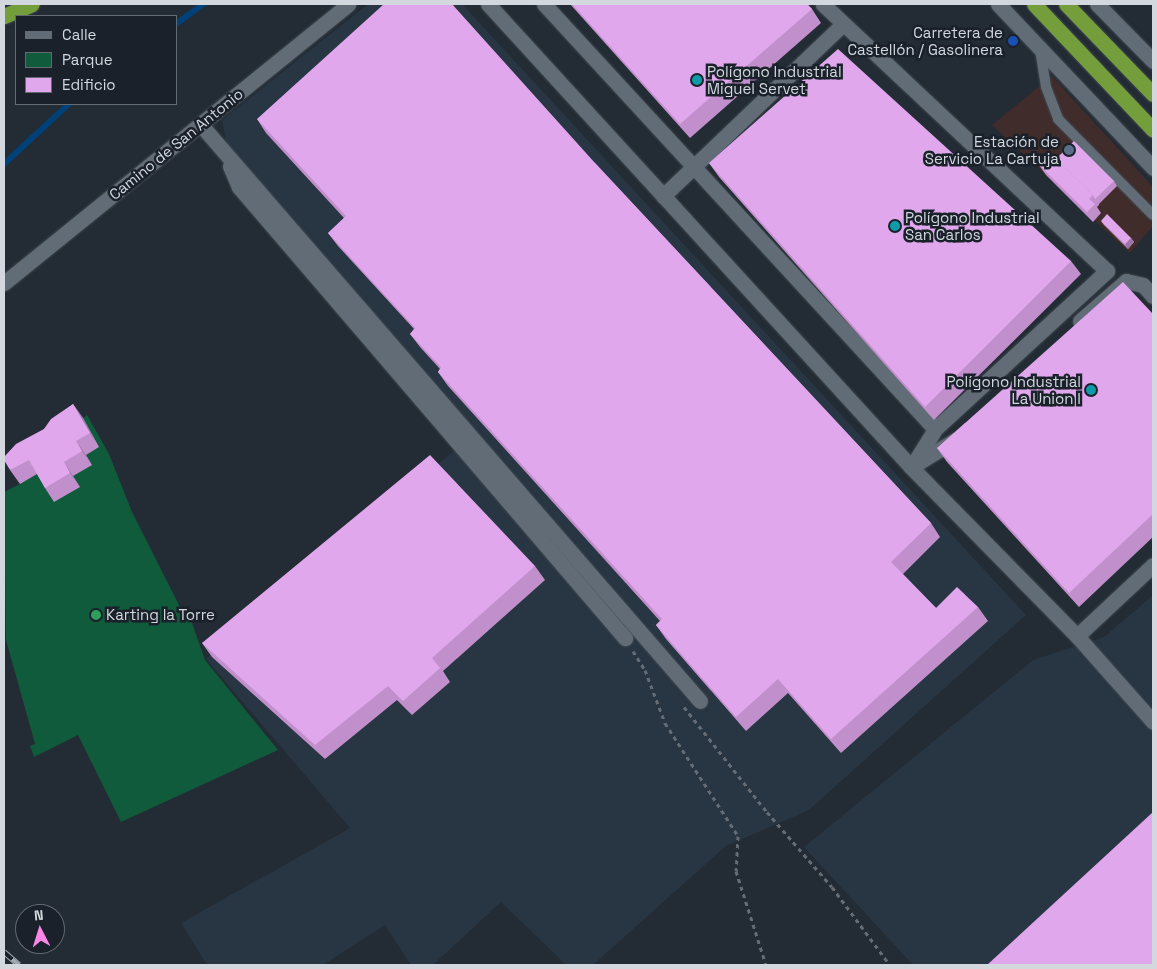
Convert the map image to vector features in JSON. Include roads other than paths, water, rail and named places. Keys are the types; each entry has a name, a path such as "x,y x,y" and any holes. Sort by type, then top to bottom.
{"highway":[{"path":"4,16 32,4"},
{"path":"1034,4 1153,130"},
{"path":"1066,4 1153,94"}],"street":[{"name":"Camino de San Antonio","path":"4,283 348,4"},
{"path":"488,4 911,467 1077,636 1153,722"},
{"path":"544,4 936,429"},
{"path":"823,4 842,25 1107,271 936,429 911,467"},
{"path":"998,4 1153,168"},
{"path":"1097,4 1153,61"},
{"path":"664,196 693,165 842,25"},
{"path":"201,125 700,701"},
{"path":"223,151 239,187 625,638"},
{"path":"1070,331 1126,282 1143,285 1153,296"},
{"path":"911,467 951,443 965,430"},
{"path":"1077,636 1153,565"}],"lane":[{"path":"1040,49 1046,88 1058,119 1153,215"}],"waterway":[{"path":"178,23 204,4"},
{"path":"4,164 68,105"}],"railway":[{"path":"4,952 19,965"}],"place":[{"name":"Carretera de Castellón / Gasolinera","path":"1013,41"},
{"name":"Polígono Industrial Miguel Servet","path":"697,80"},
{"name":"Estación de Servicio La Cartuja","path":"1069,150"},
{"name":"Polígono Industrial San Carlos","path":"895,226"},
{"name":"Polígono Industrial La Union I","path":"1091,390"},
{"name":"Karting la Torre","path":"96,615"}]}
